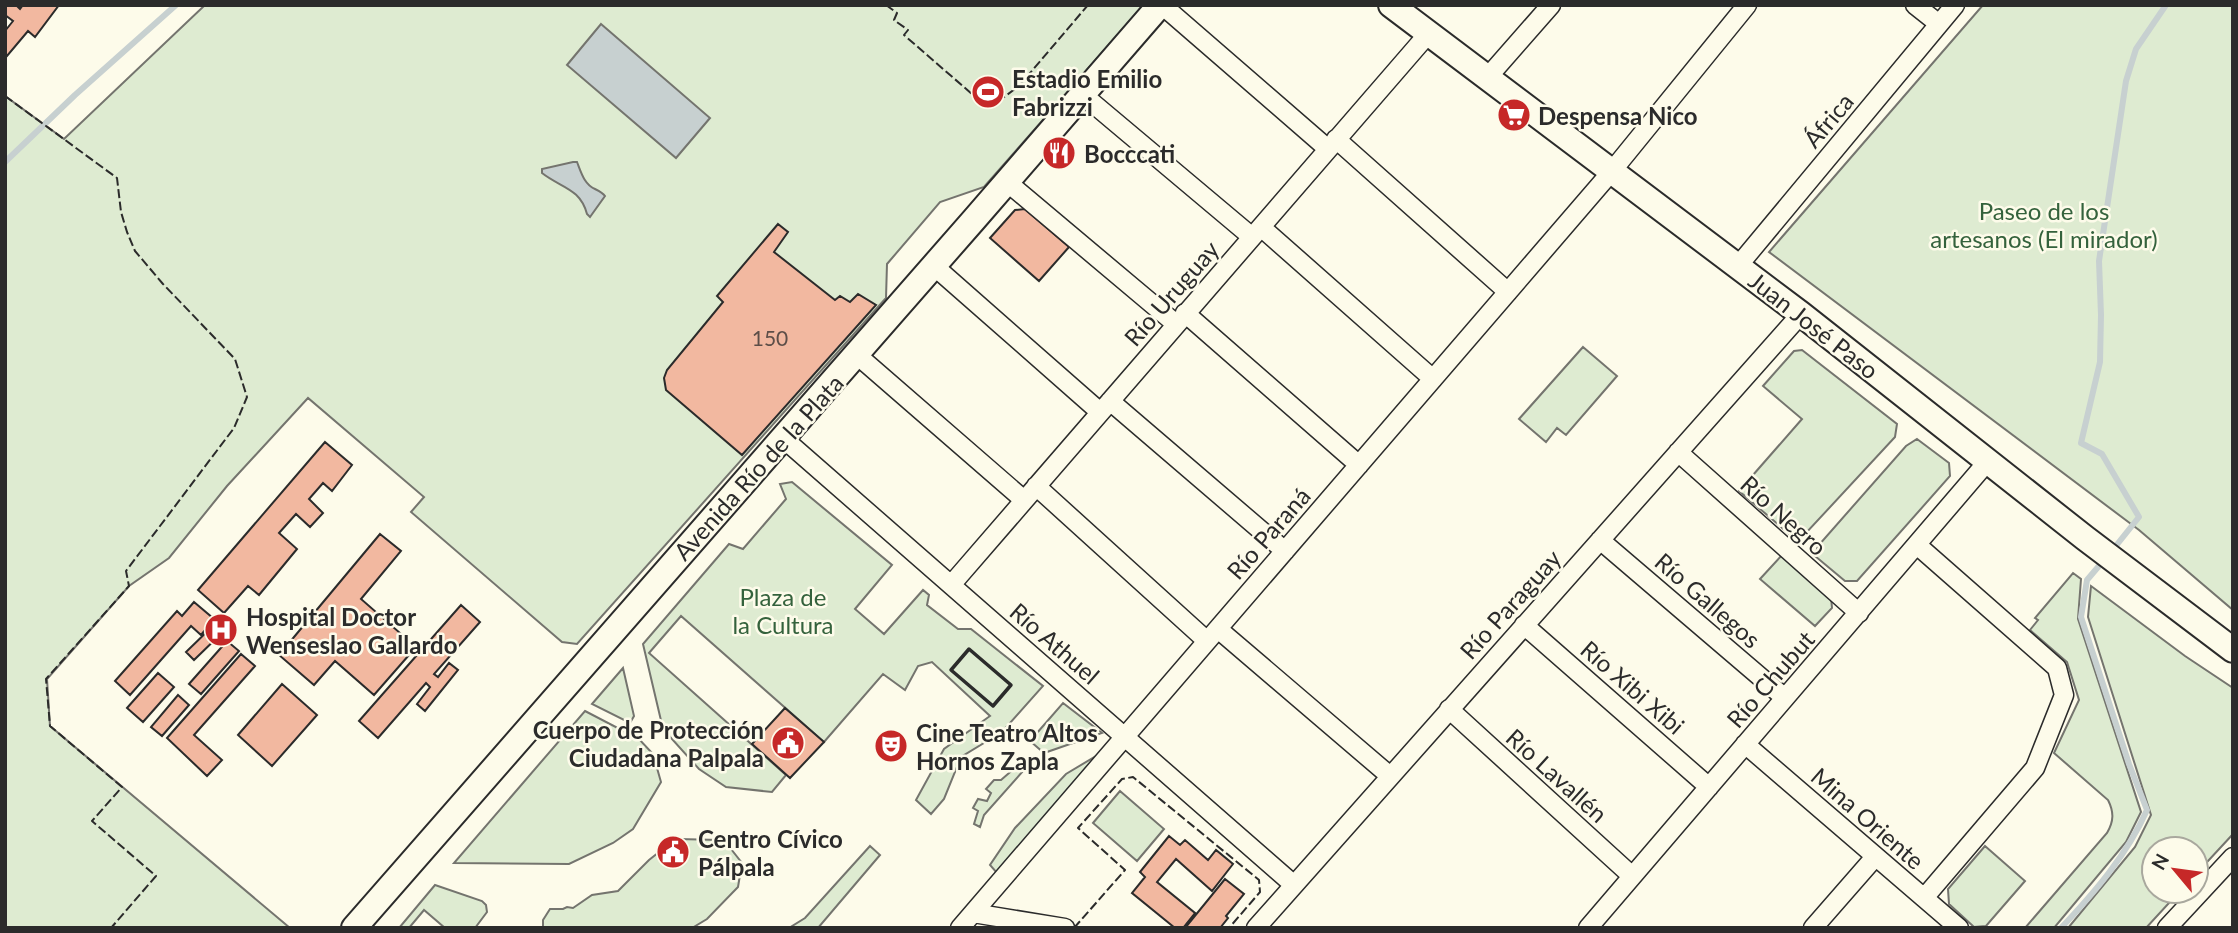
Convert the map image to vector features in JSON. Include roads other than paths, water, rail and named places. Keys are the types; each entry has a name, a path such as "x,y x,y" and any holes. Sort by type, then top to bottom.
{"main road":[{"name":"Avenida Río de la Plata","path":"354,928 1161,5"},
{"name":"Juan José Paso","path":"1391,5 1801,314 2085,538 2233,650"}],"street":[{"path":"1161,5 1508,292"},
{"path":"1487,78 1551,5"},
{"name":"Río Paraná","path":"960,928 1612,171 1747,5"},
{"path":"1915,5 1940,24"},
{"name":"África","path":"1738,267 1955,5"},
{"name":"Río Uruguay","path":"951,585 1428,34"},
{"path":"1083,94 1256,232 1433,379"},
{"path":"1007,182 1181,319 1359,465"},
{"path":"934,266 1285,551"},
{"name":"Río Paraguay","path":"1256,928 1801,314"},
{"path":"857,355 1390,776"},
{"name":"Río Athuel","path":"784,439 1294,884"},
{"name":"Río Negro","path":"1678,453 1859,613"},
{"name":"Río Chubut","path":"1588,928 1988,461"},
{"name":"Río Gallegos","path":"1600,540 1785,698"},
{"path":"1917,545 2057,668 2064,695 2035,768 1924,898"},
{"name":"Río Xibi Xibi","path":"1524,625 1709,787"},
{"name":"Río Lavallén","path":"1449,709 1632,876"},
{"name":"Mina Oriente","path":"1745,744 1959,928"},
{"path":"1813,928 1875,857"},
{"path":"2167,928 2233,857"},
{"path":"973,913 1065,928"}],"waterway":[{"path":"5,162 176,5"},
{"path":"2111,552 2139,517 2102,454 2081,443 2100,362 2099,261 2126,81 2136,49 2166,5"},
{"path":"2061,928 2109,873 2147,810 2129,764 2081,617 2087,580 2104,560"}],"place":[{"name":"Estadio Emilio Fabrizzi","path":"988,92"},
{"name":"Despensa Nico","path":"1514,115"},
{"name":"Bocccati","path":"1059,153"},
{"name":"Hospital Doctor Wenseslao Gallardo","path":"221,630"},
{"name":"Cuerpo de Protección Ciudadana Palpala","path":"788,743"},
{"name":"Cine Teatro Altos Hornos Zapla","path":"891,746"},
{"name":"Centro Cívico Pálpala","path":"673,852"}],"park label":[{"name":"Paseo de los artesanos (El mirador)","path":"2044,224"},
{"name":"Plaza de la Cultura","path":"783,610"}]}
